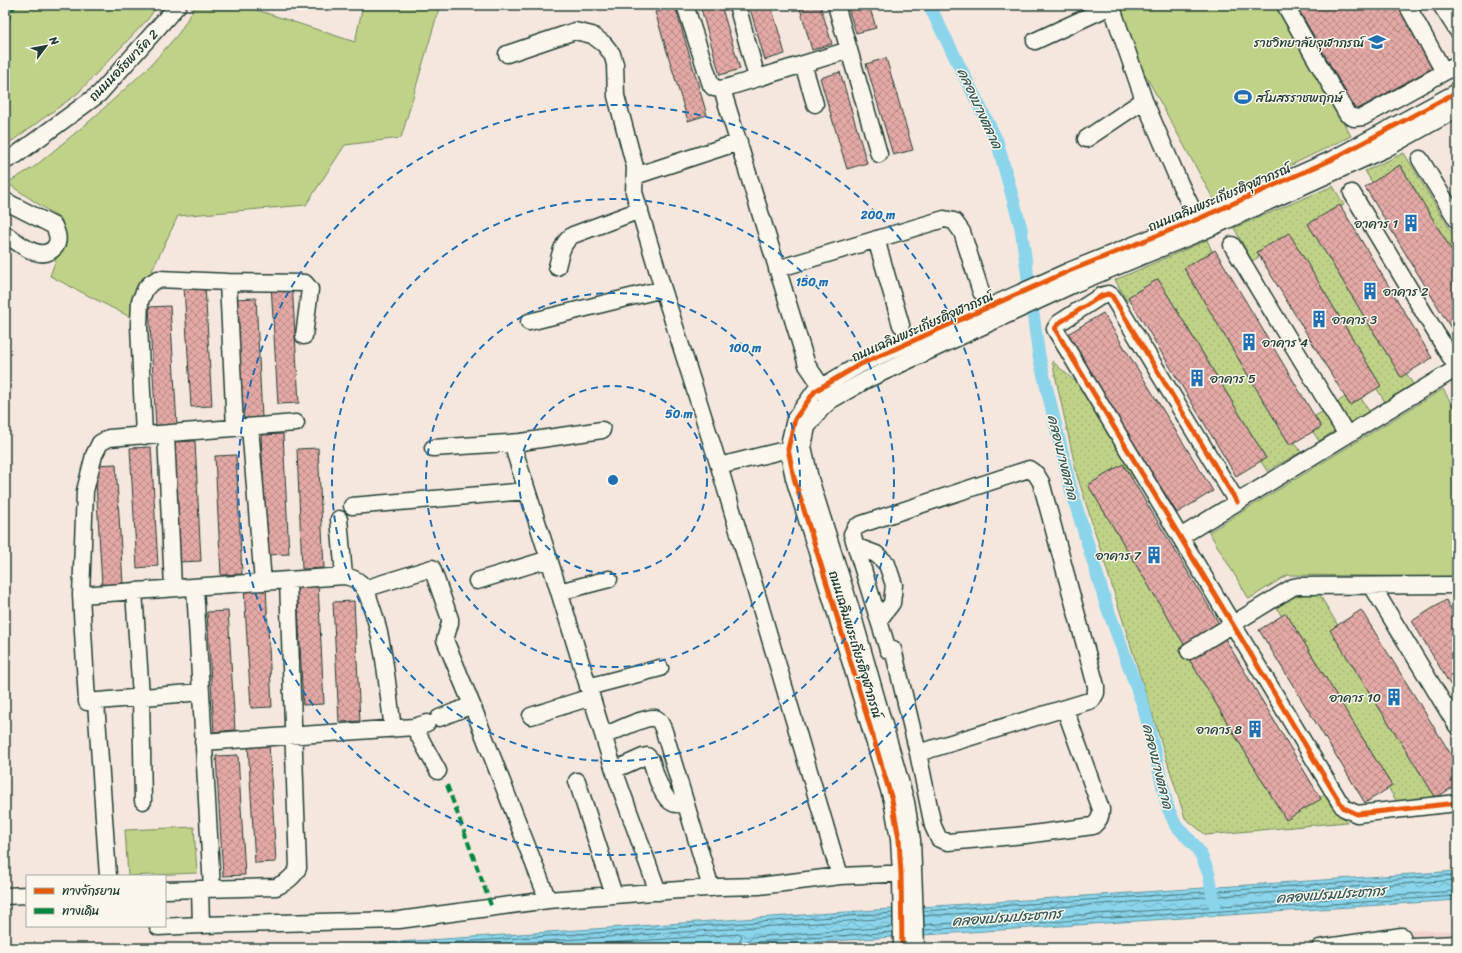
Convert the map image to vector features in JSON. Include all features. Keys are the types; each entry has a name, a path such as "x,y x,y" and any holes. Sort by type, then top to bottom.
{"street":[{"name":"ถนนนอร์ธพาร์ค 2","path":"5,161 16,155 99,94 178,5"},
{"path":"686,5 711,85 714,88 722,89 849,50"},
{"path":"737,5 757,78"},
{"path":"836,5 879,154"},
{"path":"1285,5 1347,114 1354,118 1363,117 1451,68 1407,5"},
{"path":"1441,5 1457,30"},
{"path":"1035,41 1111,6 1144,100 1180,184 1201,225"},
{"path":"507,54 575,31 592,35 604,44 612,54 615,64 616,96 635,167 634,192 719,466 840,876"},
{"path":"803,64 815,104"},
{"path":"722,89 807,365 821,388 831,400"},
{"name":"ถนนเฉลิมพระเกียรติจุฬาภรณ์","path":"1201,225 1331,160 1457,92"},
{"path":"1086,139 1144,100"},
{"name":"ถนนเฉลิมพระเกียรติจุฬาภรณ์","path":"795,448 807,426 821,409 831,400 982,318 1071,277 1385,149 1457,109"},
{"path":"635,176 739,142"},
{"path":"1420,158 1457,220"},
{"path":"1180,537 1457,368 1452,349 1352,193"},
{"path":"5,201 54,226 58,239 51,251 45,254 40,254 32,251 5,234"},
{"path":"557,266 563,246 567,239 573,235 640,210"},
{"path":"777,269 944,219 954,221 962,232 981,292"},
{"path":"876,239 901,325"},
{"path":"1232,245 1347,435"},
{"path":"144,436 139,325 140,301 146,288 151,283 158,279 306,283 310,289 304,336"},
{"path":"228,282 242,427 263,582"},
{"path":"529,322 663,289"},
{"path":"1237,502 1112,296 1108,294 1101,296 1059,323 1055,329 1344,808 1357,814 1457,803"},
{"name":"ถนนเฉลิมพระเกียรติจุฬาภรณ์","path":"916,948 907,880 892,800 810,479 795,448 795,419 816,391 859,366 982,318"},
{"path":"201,692 87,702 82,595 85,491 94,454 100,443 105,440 296,423"},
{"path":"433,448 521,442 602,430"},
{"path":"166,434 173,588"},
{"path":"521,442 515,446 515,453 614,770 658,892"},
{"path":"719,466 795,448"},
{"path":"918,753 1065,708 1092,700 1096,693 1096,686 1041,482 1036,474 1029,469 862,524 856,527 852,534 888,650 893,649 918,753 933,826 939,839 948,842 1025,835 1093,826 1098,822 1101,816 1101,809 1065,708"},
{"path":"352,506 527,491"},
{"path":"339,519 344,576"},
{"path":"857,547 876,554 887,564 894,585 892,603 879,620"},
{"path":"477,580 549,560"},
{"path":"364,589 432,568 450,619 445,640 548,900"},
{"path":"82,595 344,576 355,579 364,589 380,632 393,728"},
{"path":"559,592 609,579"},
{"path":"166,890 276,887 286,882 296,872 298,864 288,580"},
{"path":"1372,586 1457,726"},
{"path":"195,587 204,742 206,889 200,925"},
{"path":"1189,651 1293,587 1456,587"},
{"path":"134,591 141,697 143,801"},
{"path":"842,608 873,600"},
{"path":"532,716 590,692 660,668"},
{"path":"96,702 108,875"},
{"path":"204,742 393,728 427,723 472,705"},
{"path":"604,736 644,720 653,718 660,721 711,888"},
{"path":"427,723 438,771"},
{"path":"614,770 647,756 651,760 668,800 674,804 686,804"},
{"path":"578,782 614,895"},
{"path":"166,927 399,920 548,900 759,886 840,876 907,880"},
{"name":"ถนนเฉลิมพระเกียรติจุฬาภรณ์","path":"902,948 907,880"},
{"path":"5,896 26,895"},
{"path":"1320,948 1404,942 1412,946 1457,944"}],"shaded area":[{"path":"1411,930 1457,931 1457,948 1412,948"},
{"path":"1217,942 1217,948 1143,948"}],"green space":[{"path":"5,5 158,5 148,19 77,94 5,146"},
{"path":"196,5 242,5 355,42 363,5 440,5 401,138 345,145 306,205 178,216 130,317 50,276 64,237 62,220 7,183 34,167 91,120 149,67 179,33"},
{"name":"สโมสรราชพฤกษ์","path":"1116,5 1277,5 1351,136 1215,202 1136,58"},
{"name":"อาคาร 1","path":"1404,153 1457,241 1457,317 1365,171"},
{"path":"1333,186 1344,205 1313,224 1413,384 1385,402 1286,241 1252,261 1234,228"},
{"path":"1207,240 1214,255 1190,271 1301,452 1267,471 1150,288 1127,301 1115,280"},
{"path":"1052,361 1086,391 1135,477 1102,498 1289,814 1326,794 1347,822 1206,835 1185,818 1077,475"},
{"path":"1443,389 1457,413 1457,577 1287,575 1249,599 1209,532"},
{"path":"1345,397 1350,405 1361,398 1370,413 1351,425 1337,402"},
{"path":"1325,410 1336,430 1319,441 1313,432 1321,427 1315,416"},
{"path":"1318,592 1442,799 1397,802 1276,607 1291,597"},
{"path":"194,827 197,873 128,875 125,830"}],"water":[{"name":"คลองเปรมประชากร","path":"1457,871 1457,900 726,948 310,948"}],"building":[{"path":"700,5 721,5 740,69 720,75"},
{"path":"749,5 771,5 785,54 765,60"},
{"path":"799,5 820,5 832,44 812,50"},
{"path":"847,5 869,5 876,28 856,33"},
{"path":"1296,5 1399,5 1434,67 1356,110"},
{"path":"675,6 707,115 688,121 655,12"},
{"path":"886,58 913,150 893,155 866,64"},
{"path":"840,72 867,163 847,169 820,78"},
{"name":"อาคาร 1","path":"1400,165 1457,259 1457,338 1365,187"},
{"name":"อาคาร 2","path":"1340,205 1432,358 1401,377 1308,224"},
{"name":"อาคาร 3","path":"1289,233 1381,386 1350,405 1257,252"},
{"name":"อาคาร 4","path":"1215,250 1321,427 1290,445 1184,268"},
{"name":"อาคาร 5","path":"1158,279 1266,458 1236,476 1128,297"},
{"path":"292,283 299,403 278,404 271,284"},
{"path":"205,286 212,406 191,407 184,287"},
{"path":"256,298 262,418 241,419 234,299"},
{"path":"170,306 177,426 156,427 149,307"},
{"path":"1103,313 1213,491 1177,513 1066,335"},
{"path":"283,434 289,554 267,555 261,435"},
{"path":"195,441 201,561 179,562 174,442"},
{"path":"151,447 158,566 137,568 130,448"},
{"path":"318,448 324,568 302,569 297,449"},
{"path":"236,455 242,574 221,575 215,456"},
{"path":"116,464 123,584 102,585 95,465"},
{"name":"อาคาร 7","path":"1123,464 1220,625 1185,646 1088,485"},
{"path":"318,584 324,704 303,705 297,585"},
{"path":"266,587 272,707 251,708 244,588"},
{"path":"1446,600 1457,619 1457,696 1412,621"},
{"path":"354,601 360,721 339,722 333,602"},
{"name":"อาคาร 10","path":"1361,610 1457,764 1457,784 1436,798 1330,630"},
{"path":"228,611 235,730 214,732 207,612"},
{"path":"1286,613 1392,786 1365,803 1259,630"},
{"name":"อาคาร 8","path":"1224,637 1321,799 1286,820 1189,659"},
{"path":"269,743 276,862 255,863 248,744"},
{"path":"238,755 245,875 223,876 216,756"}],"waterway":[{"name":"คลองบางตลาด","path":"929,5 997,141 1021,228 1039,356 1071,489 1106,604 1144,708 1168,808 1175,824 1196,847 1202,857 1209,874 1214,903"}],"marked path":[{"path":"5,32 10,11 16,5"},
{"path":"447,785 492,908"}],"cycle path":[{"path":"902,948 899,839 892,800 794,478 788,449 795,419 815,391 859,365 1069,271 1198,219 1331,160 1457,92"},
{"path":"1237,502 1112,296 1108,294 1101,296 1059,323 1055,329 1344,808 1357,814 1457,803"}],"place":[{"name":"ราชวิทยาลัยจุฬาภรณ์","path":"1377,42"},
{"name":"สโมสรราชพฤกษ์","path":"1243,97"},
{"name":"อาคาร 1","path":"1411,223"},
{"name":"อาคาร 2","path":"1370,291"},
{"name":"อาคาร 3","path":"1319,319"},
{"name":"อาคาร 4","path":"1249,342"},
{"name":"อาคาร 5","path":"1197,378"},
{"name":"อาคาร 7","path":"1154,555"},
{"name":"อาคาร 10","path":"1394,697"},
{"name":"อาคาร 8","path":"1255,729"}]}
